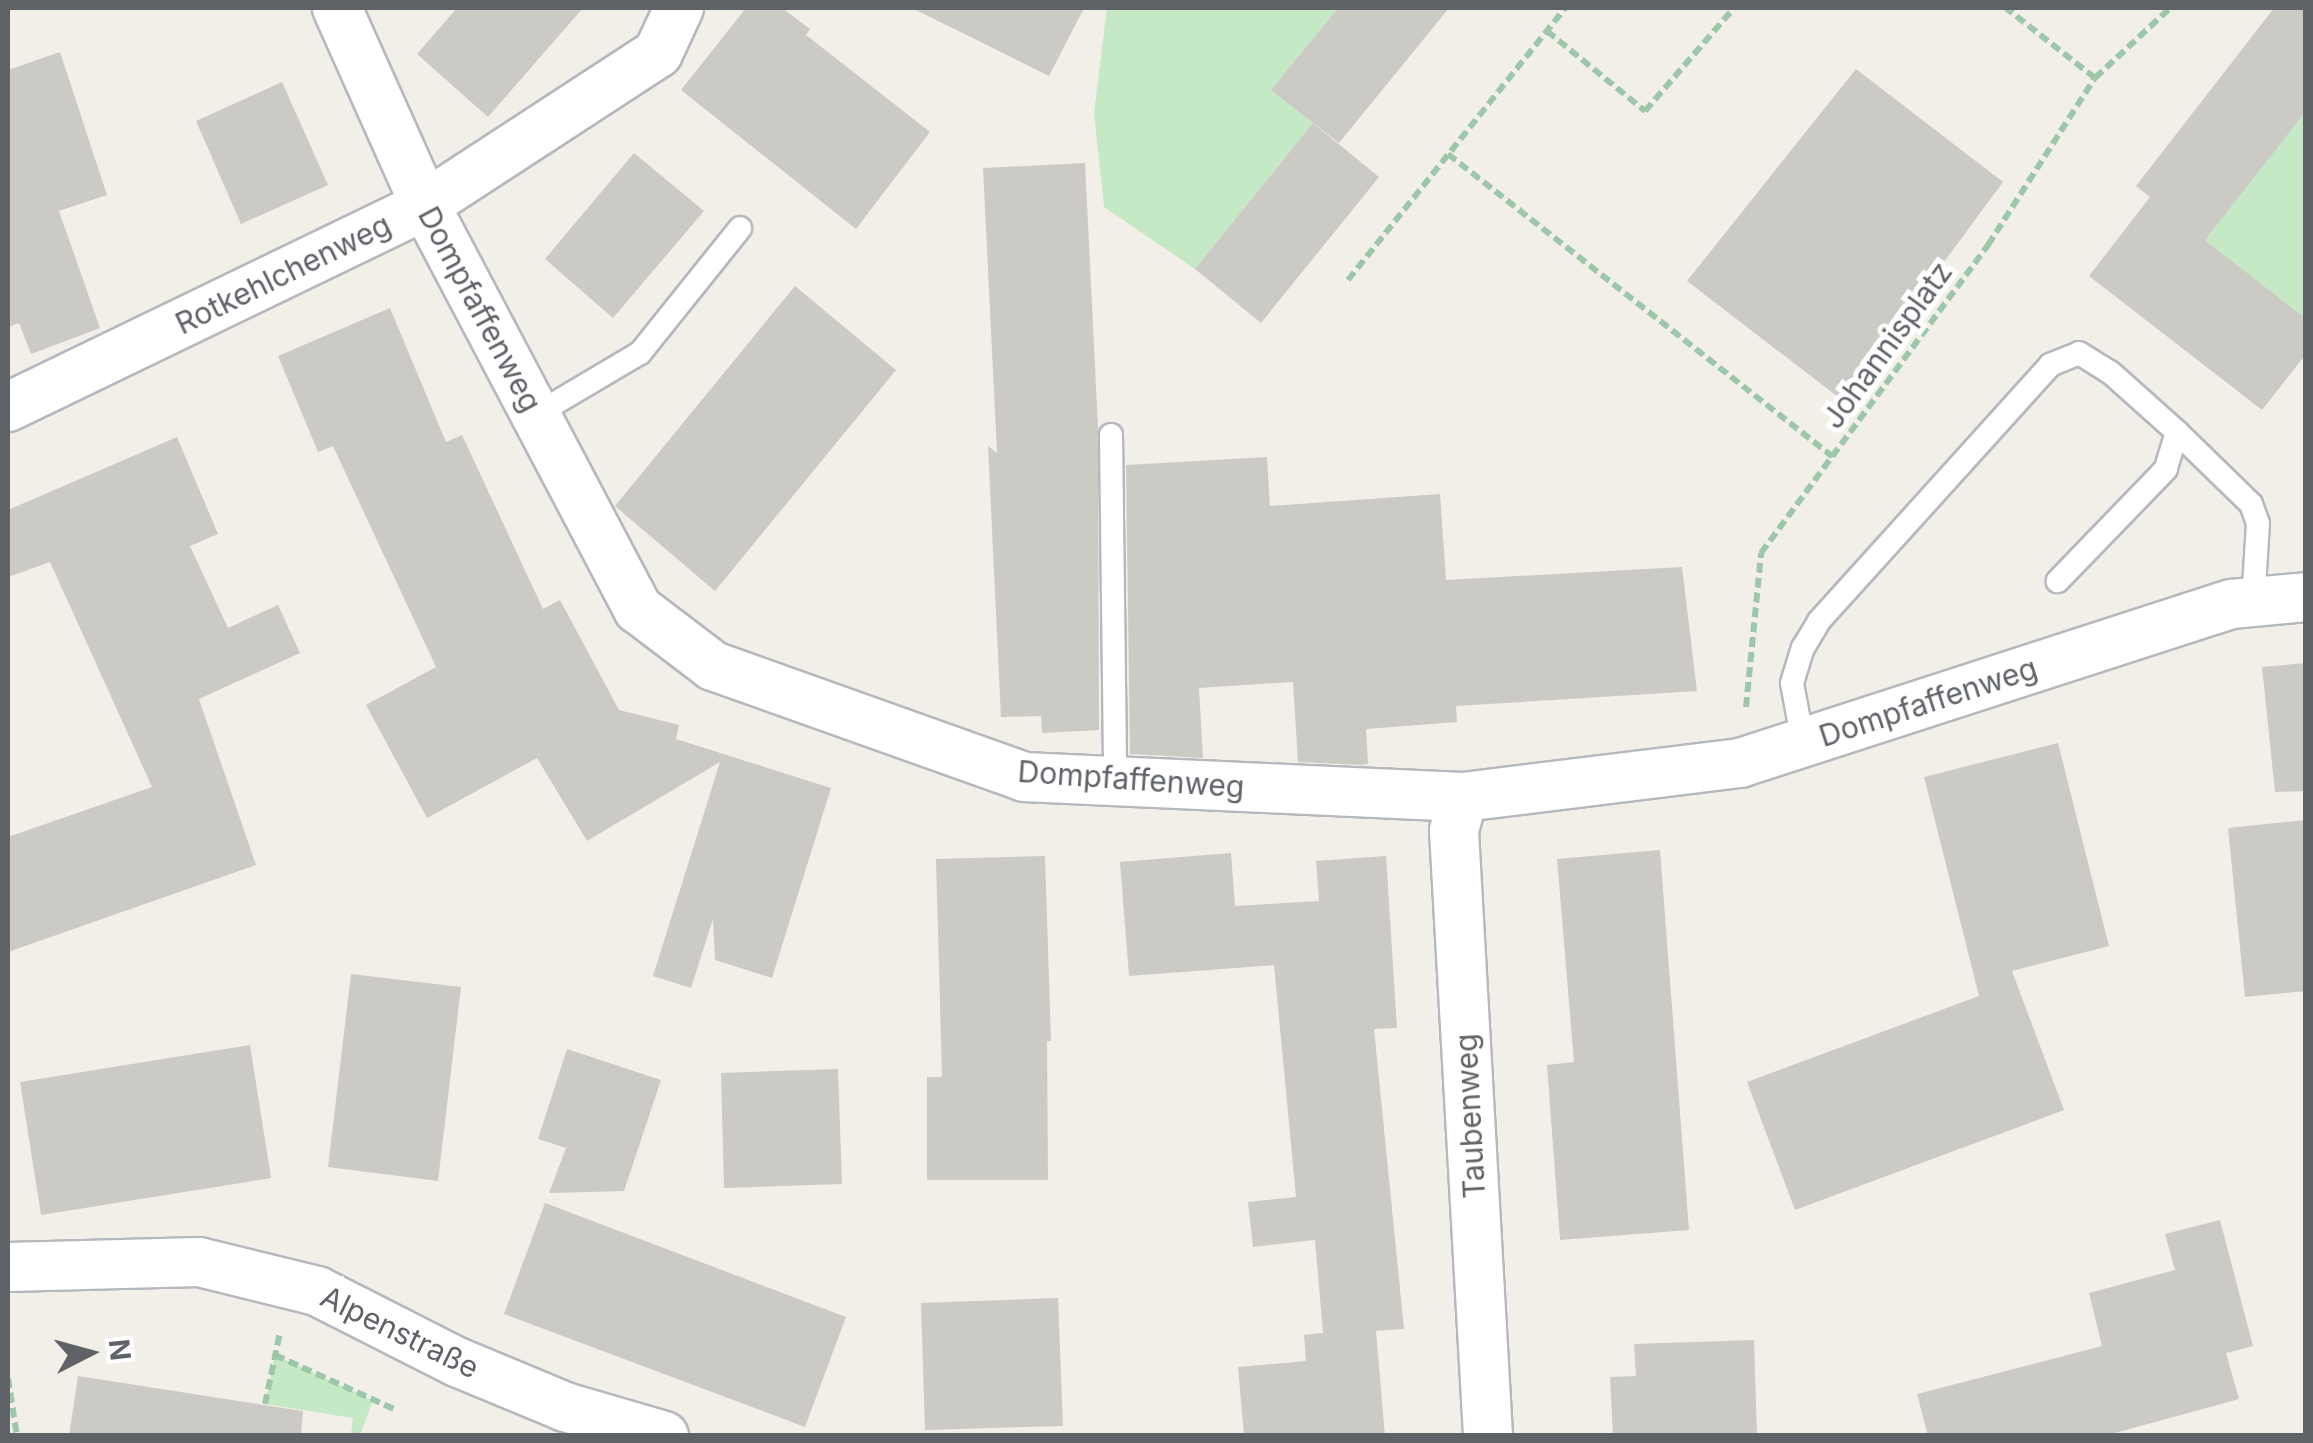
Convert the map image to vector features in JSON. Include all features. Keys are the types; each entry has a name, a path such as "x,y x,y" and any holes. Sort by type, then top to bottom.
{"street":[{"name":"Dompfaffenweg","path":"336,8 424,204 638,609 714,666 1024,777 1463,797 1740,763 2231,604 2306,597"},
{"name":"Rotkehlchenweg","path":"8,407 424,204 658,53 679,8"},
{"name":"Taubenweg","path":"1463,797 1454,831 1488,1436"},
{"name":"Alpenstraße","path":"8,1267 199,1262 317,1291 457,1362 565,1408 664,1436"}],"lane":[{"path":"535,415 640,353 740,228"},
{"path":"1803,742 1792,684 1819,621 2050,365 2079,353 2110,372 2252,504 2258,523 2254,602"},
{"path":"2058,581 2166,469 2177,432"},
{"path":"1111,435 1115,782"}],"path":[{"path":"1348,280 1565,8"},
{"path":"1546,31 1644,111 1734,8"},
{"path":"2006,8 2095,78"},
{"name":"Johannisplatz","path":"1740,763 1761,553 1988,245 2095,78 2170,8"},
{"path":"1448,154 1832,456"},
{"path":"265,1404 281,1325"},
{"path":"275,1355 396,1410"},
{"path":"8,1378 16,1436"}],"green space":[{"path":"1107,8 1338,8 1272,89 1313,123 1195,269 1104,207 1094,113"},
{"path":"2305,111 2305,319 2205,240"},
{"path":"275,1355 373,1400 360,1435 351,1435 353,1418 265,1404"}],"building":[{"path":"457,8 583,8 488,117 417,54"},
{"path":"746,8 782,8 810,29 806,35 930,132 856,229 681,90"},
{"path":"912,8 1084,8 1049,76"},
{"path":"1338,8 1449,8 1339,143 1271,90"},
{"path":"2274,8 2306,8 2306,111 2205,240 2306,319 2306,354 2262,410 2089,276 2150,197 2136,186"},
{"path":"60,52 107,195 59,211 100,328 31,354 19,323 8,327 8,70"},
{"path":"1856,69 2003,182 1842,400 1687,281"},
{"path":"282,82 328,185 241,224 196,121"},
{"path":"1313,123 1379,177 1261,323 1195,269"},
{"path":"634,153 704,211 613,318 545,259"},
{"path":"1085,163 1098,427 1099,730 1042,733 1041,716 1001,717 988,446 997,453 983,168"},
{"path":"795,286 896,370 715,591 615,506"},
{"path":"390,308 446,442 462,435 543,609 560,600 619,710 679,725 676,739 831,788 772,978 715,960 713,919 691,988 653,976 720,762 587,841 537,758 427,818 366,705 436,667 333,446 318,452 278,356"},
{"path":"177,437 218,534 190,546 228,628 278,605 300,653 199,699 256,865 8,952 8,837 152,787 50,562 8,577 8,510"},
{"path":"1267,457 1270,506 1440,494 1446,580 1682,567 1697,691 1456,706 1457,722 1366,729 1368,764 1361,765 1298,762 1293,682 1199,688 1203,758 1130,754 1126,465"},
{"path":"2306,663 2306,791 2275,792 2262,667"},
{"path":"2058,743 2109,946 2012,971 2064,1110 1795,1210 1747,1082 1979,996 1924,777"},
{"path":"2306,820 2306,991 2245,997 2228,828"},
{"path":"1660,850 1689,1230 1560,1240 1547,1065 1574,1062 1557,859"},
{"path":"1231,853 1235,906 1319,901 1316,861 1386,856 1397,1028 1374,1029 1404,1329 1376,1331 1385,1436 1244,1436 1238,1367 1306,1361 1304,1335 1323,1333 1315,1240 1253,1247 1248,1202 1296,1197 1274,965 1129,976 1120,862"},
{"path":"1045,856 1051,1041 1047,1041 1048,1180 927,1180 927,1077 942,1077 936,859"},
{"path":"351,974 461,987 438,1181 328,1167"},
{"path":"250,1045 271,1178 41,1215 20,1082"},
{"path":"567,1049 661,1080 624,1191 549,1193 566,1148 538,1139"},
{"path":"838,1069 842,1184 724,1188 721,1073"},
{"path":"545,1203 846,1317 805,1427 504,1314"},
{"path":"2220,1220 2253,1346 2226,1353 2239,1399 2104,1436 1928,1436 1917,1394 2102,1346 2089,1293 2175,1270 2165,1234"},
{"path":"1058,1298 1063,1426 925,1430 921,1303"},
{"path":"1754,1340 1757,1436 1613,1436 1610,1377 1636,1376 1634,1344"},
{"path":"78,1376 303,1411 301,1436 69,1436"}]}
